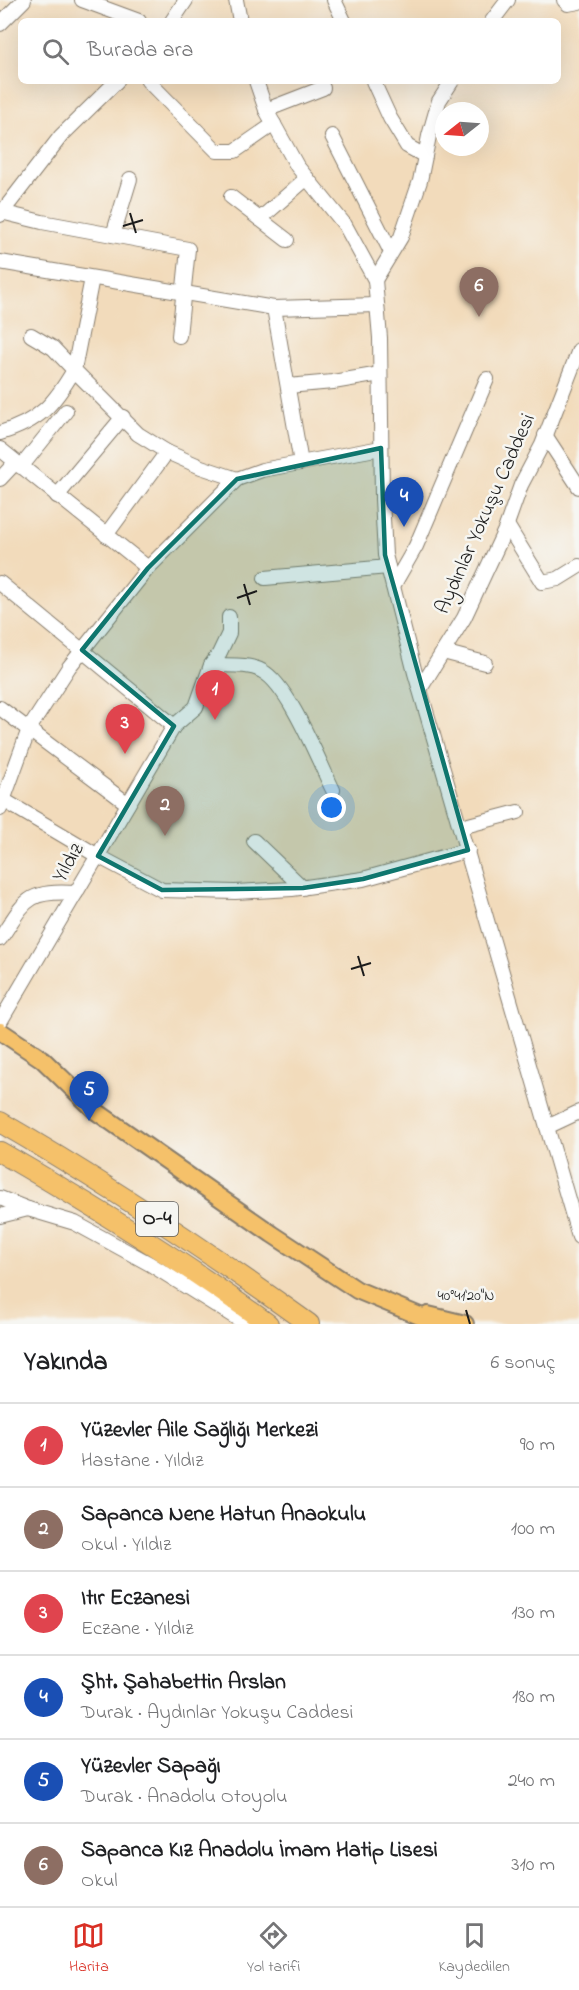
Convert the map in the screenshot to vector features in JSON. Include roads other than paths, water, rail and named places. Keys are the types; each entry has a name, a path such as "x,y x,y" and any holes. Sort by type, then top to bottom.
{"highway":[{"name":"O-4","path":"0,1122 85,1171 211,1254 309,1324"},
{"name":"O-4","path":"0,1152 71,1193 206,1279 268,1324"}],"main road":[{"path":"0,1031 42,1059 97,1112 357,1290 439,1324"},
{"path":"404,1310 465,1324"}],"street":[{"path":"0,24 24,0"},
{"path":"82,0 131,18"},
{"path":"174,18 186,0"},
{"path":"236,0 239,18"},
{"path":"334,0 343,18"},
{"path":"494,18 508,0"},
{"path":"564,0 568,4 579,2"},
{"path":"114,84 61,136 1,214 188,249 179,336"},
{"path":"151,84 217,151 235,151 274,124"},
{"path":"257,84 266,110 297,166 345,225 375,280 385,555 420,689 579,1237"},
{"path":"374,84 390,118 407,146 425,156"},
{"path":"375,280 401,237 420,181 438,101 450,84"},
{"path":"266,110 323,88"},
{"path":"332,136 391,252"},
{"path":"260,219 307,178"},
{"path":"113,235 130,180"},
{"path":"231,196 287,240"},
{"path":"0,262 274,309 377,305"},
{"path":"0,433 29,422 48,409 75,370 92,278"},
{"path":"274,309 301,463"},
{"path":"31,335 53,348 138,434 167,452 201,467 237,478"},
{"name":"Aydınlar Yokuşu Caddesi","path":"420,689 464,618 507,525 521,485 545,435 579,350"},
{"path":"288,386 333,382 380,374"},
{"path":"393,586 416,546 487,379"},
{"path":"0,479 18,465 66,411"},
{"path":"57,496 123,417"},
{"path":"545,435 579,487"},
{"path":"381,448 262,470 237,478 148,568 69,667 29,729 1,802 162,890 235,891 303,888 363,879 468,850"},
{"path":"0,449 148,568"},
{"path":"106,535 167,452"},
{"path":"507,525 542,582 558,579 579,566"},
{"path":"265,578 388,567"},
{"path":"0,583 174,726"},
{"name":"Yıldız","path":"0,1022 174,726 196,707 211,665 229,633 229,617"},
{"path":"443,652 485,663"},
{"path":"211,665 261,670 279,684 333,790"},
{"path":"0,708 128,804"},
{"path":"461,827 518,812"},
{"path":"254,841 303,888"},
{"path":"0,939 26,901 38,894 55,891 76,893"},
{"path":"547,1127 579,1112"},
{"path":"0,1198 75,1223 150,1264 246,1324"},
{"path":"0,1216 28,1209"}],"place":[{"name":"Sapanca Kız Anadolu İmam Hatip Lisesi","path":"479,317"},
{"name":"Şht. Şahabettin Arslan","path":"404,527"},
{"name":"Yüzevler Aile Sağlığı Merkezi","path":"215,720"},
{"name":"Itır Eczanesi","path":"125,754"},
{"name":"Sapanca Nene Hatun Anaokulu","path":"165,836"},
{"name":"Yüzevler Sapağı","path":"89,1121"}]}
